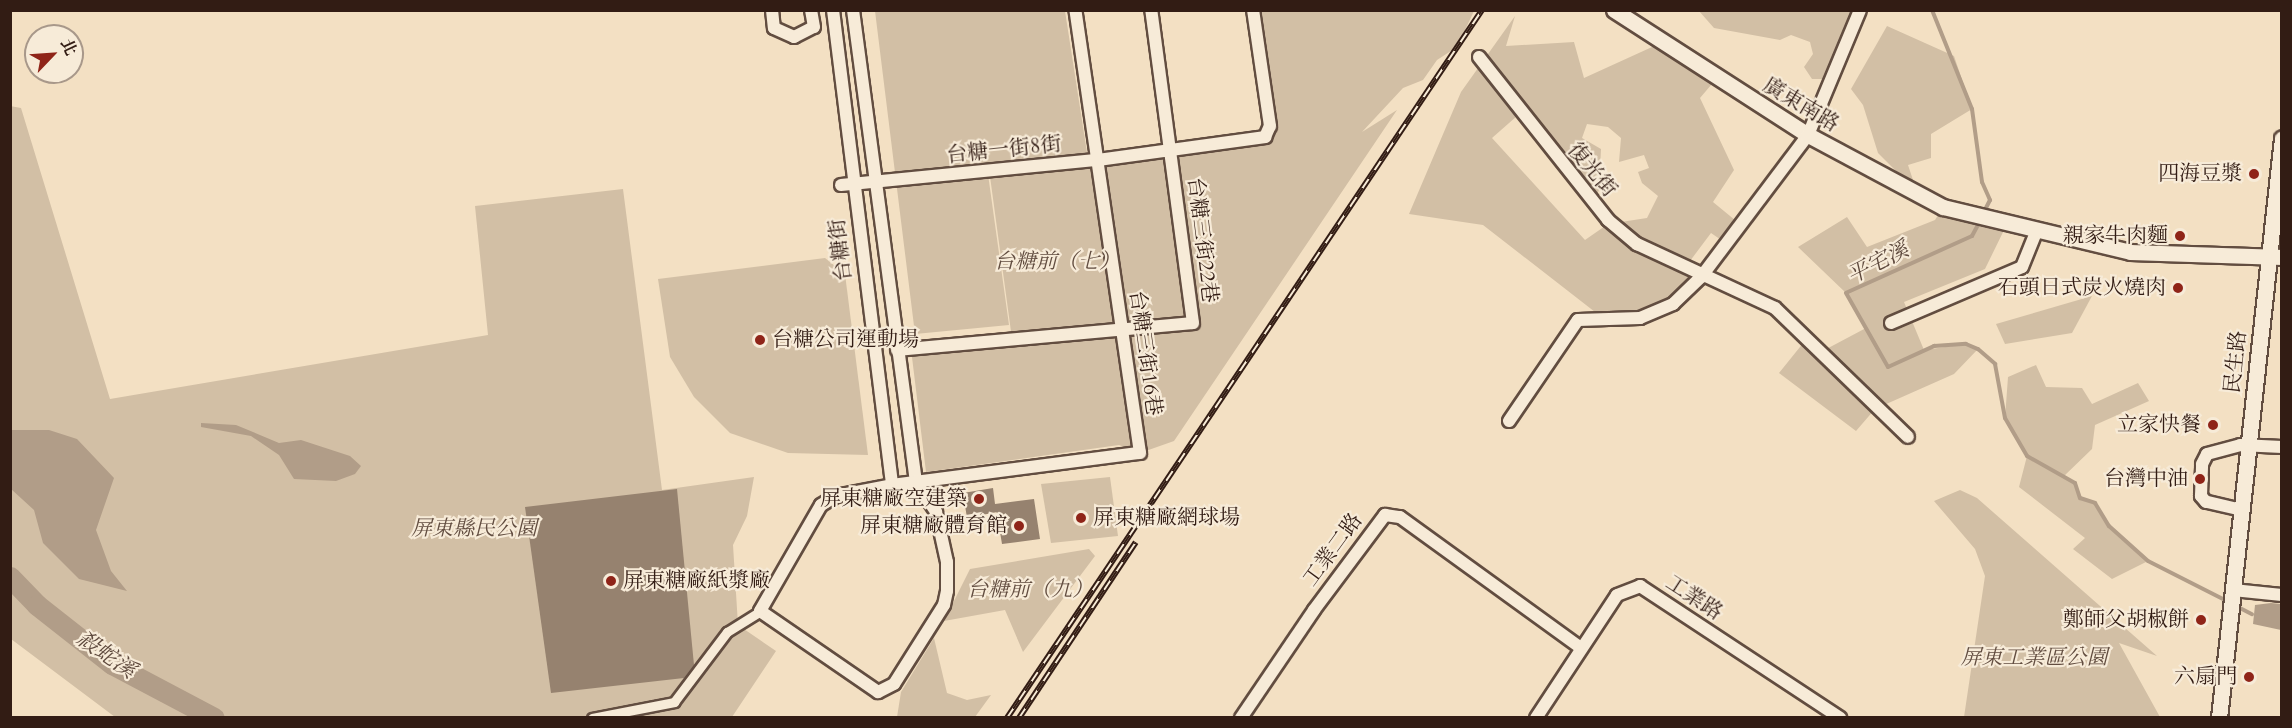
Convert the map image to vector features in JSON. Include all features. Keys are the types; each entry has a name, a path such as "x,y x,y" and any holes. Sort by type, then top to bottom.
{"street":[{"path":"772,10 774,28 794,37 814,27 811,10"},
{"name":"台糖街","path":"833,10 847,184 892,484"},
{"name":"台糖街","path":"853,10 873,181 916,482"},
{"name":"台糖三街16巷","path":"892,484 1140,453 1075,10"},
{"name":"台糖三街22巷","path":"897,350 1193,323 1151,10"},
{"name":"台糖一街8街","path":"847,184 1098,160 1265,137 1270,126 1253,10"},
{"name":"廣東南路","path":"1614,10 1808,135 1918,196 1980,219 2167,257 2275,258"},
{"path":"1509,421 1578,320 1640,318 1673,304 1701,277 1808,135 1860,10"},
{"name":"復光街","path":"1479,57 1608,220 1637,244 1701,277 1774,308 1908,436"},
{"name":"民生路","path":"2219,717 2249,445 2275,258 2282,138"},
{"path":"1891,323 2022,267 2036,232"},
{"path":"2242,510 2206,502 2200,487 2202,464 2215,449 2249,445 2282,447"},
{"path":"760,611 878,692 887,690 944,605 947,591 947,562 936,512 916,482"},
{"path":"592,717 674,702 727,632 760,611 821,505 836,496 892,484"},
{"name":"工業二路","path":"1241,717 1314,610 1385,515 1400,518 1581,648"},
{"name":"工業路","path":"1536,717 1617,595 1640,586 1837,717"},
{"path":"2233,590 2282,595"}],"green space":[{"path":"875,11 1065,11 1088,159 987,167 1009,325 915,334"},
{"name":"台糖前（七）","path":"1253,11 1474,11 1457,47 1437,60 1423,80 1403,88 1362,132 1397,110 1174,441 1140,453 1119,445 926,472 911,349 1012,339 989,169 1265,137"},
{"path":"1699,11 1867,11 1846,58 1825,79 1812,79 1804,67 1813,54 1810,42 1791,35 1780,40 1714,28"},
{"path":"1515,16 1506,46 1574,42 1584,78 1663,42 1717,78 1700,98 1734,170 1713,202 1741,225 1727,244 1711,233 1681,273 1698,282 1633,322 1613,326 1483,225 1409,214 1461,92","holes":["1517,116 1592,205 1599,190 1601,149 1582,138 1587,124 1608,127 1621,138 1619,162 1644,155 1649,168 1638,172 1642,183 1658,196 1647,218 1608,224 1585,240 1492,138"]},
{"path":"1887,26 1954,56 1972,109 1931,134 1931,158 1908,165 1917,192 1878,153 1863,105 1851,89"},
{"name":"屏東縣民公園","path":"10,106 21,108 110,399 488,335 475,206 623,189 662,490 754,477 747,516 733,545 738,625 776,651 732,717 115,717 11,639"},
{"path":"1943,207 2006,226 1985,269 1904,302 1924,350 1966,344 1978,349 1954,374 1875,409 1856,431 1779,373 1804,342 1817,354 1866,328 1846,293 1798,247 1847,217 1867,247 1935,220"},
{"name":"台糖公司運動場","path":"825,258 845,274 868,455 788,453 730,433 694,397 670,357 658,279"},
{"path":"2092,296 2072,333 2005,344 1996,324"},
{"path":"2036,365 2046,387 2082,388 2092,404 2138,383 2149,401 2095,425 2092,449 2063,477 2075,483 2080,498 2095,503 2109,526 2148,561 2112,579 2073,549 2085,538 2019,487 2027,456 2005,418 2008,377"},
{"name":"屏東糖廠網球場","path":"1110,477 1118,536 1051,543 1041,484"},
{"name":"屏東工業區公園","path":"1960,490 1977,498 2157,656 2119,643 2160,717 1964,717 1985,576 1975,549 1934,501"},
{"name":"台糖前（九）","path":"1089,549 1095,556 1023,652 1005,610 944,621 970,569"},
{"path":"934,638 947,693 967,700 991,695 975,717 897,717 901,692"}],"shaded area":[{"path":"201,423 236,425 279,443 301,440 350,456 361,466 355,474 336,481 294,479 279,455 251,436 201,427"},
{"path":"10,430 49,430 77,439 114,478 96,530 111,571 127,591 79,579 43,543 34,510 11,489"},
{"path":"2281,604 2281,630 2253,624 2255,605"}],"building":[{"name":"屏東糖廠體育館","path":"993,488 995,504 1034,499 1040,539 1002,544 997,512 967,518 963,493"},
{"name":"屏東糖廠紙漿廠","path":"677,489 694,665 684,678 551,693 525,507"}],"waterway":[{"name":"平宅溪","path":"1932,10 1972,109 1982,182 1990,200 1983,214"},
{"name":"平宅溪","path":"1980,221 1972,236 1846,293 1888,367 1934,346 1966,344 1978,349 1995,364 2005,418 2027,456 2075,483 2080,498 2095,503 2109,526 2148,561 2227,601"},
{"name":"殺蛇溪","path":"10,577 37,605 112,664 214,718"},
{"name":"平宅溪","path":"2236,606 2252,614"}],"railway":[{"path":"1007,718 1482,10"},
{"path":"1019,718 1136,542"}],"place":[{"name":"四海豆漿","path":"2254,174"},
{"name":"親家牛肉麵","path":"2180,236"},
{"name":"石頭日式炭火燒肉","path":"2178,288"},
{"name":"台糖公司運動場","path":"760,340"},
{"name":"立家快餐","path":"2213,425"},
{"name":"台灣中油","path":"2200,479"},
{"name":"屏東糖廠空建築","path":"979,499"},
{"name":"屏東糖廠網球場","path":"1081,518"},
{"name":"屏東糖廠體育館","path":"1019,526"},
{"name":"屏東糖廠紙漿廠","path":"611,581"},
{"name":"鄭師父胡椒餅","path":"2201,620"},
{"name":"六扇門","path":"2249,677"}]}
